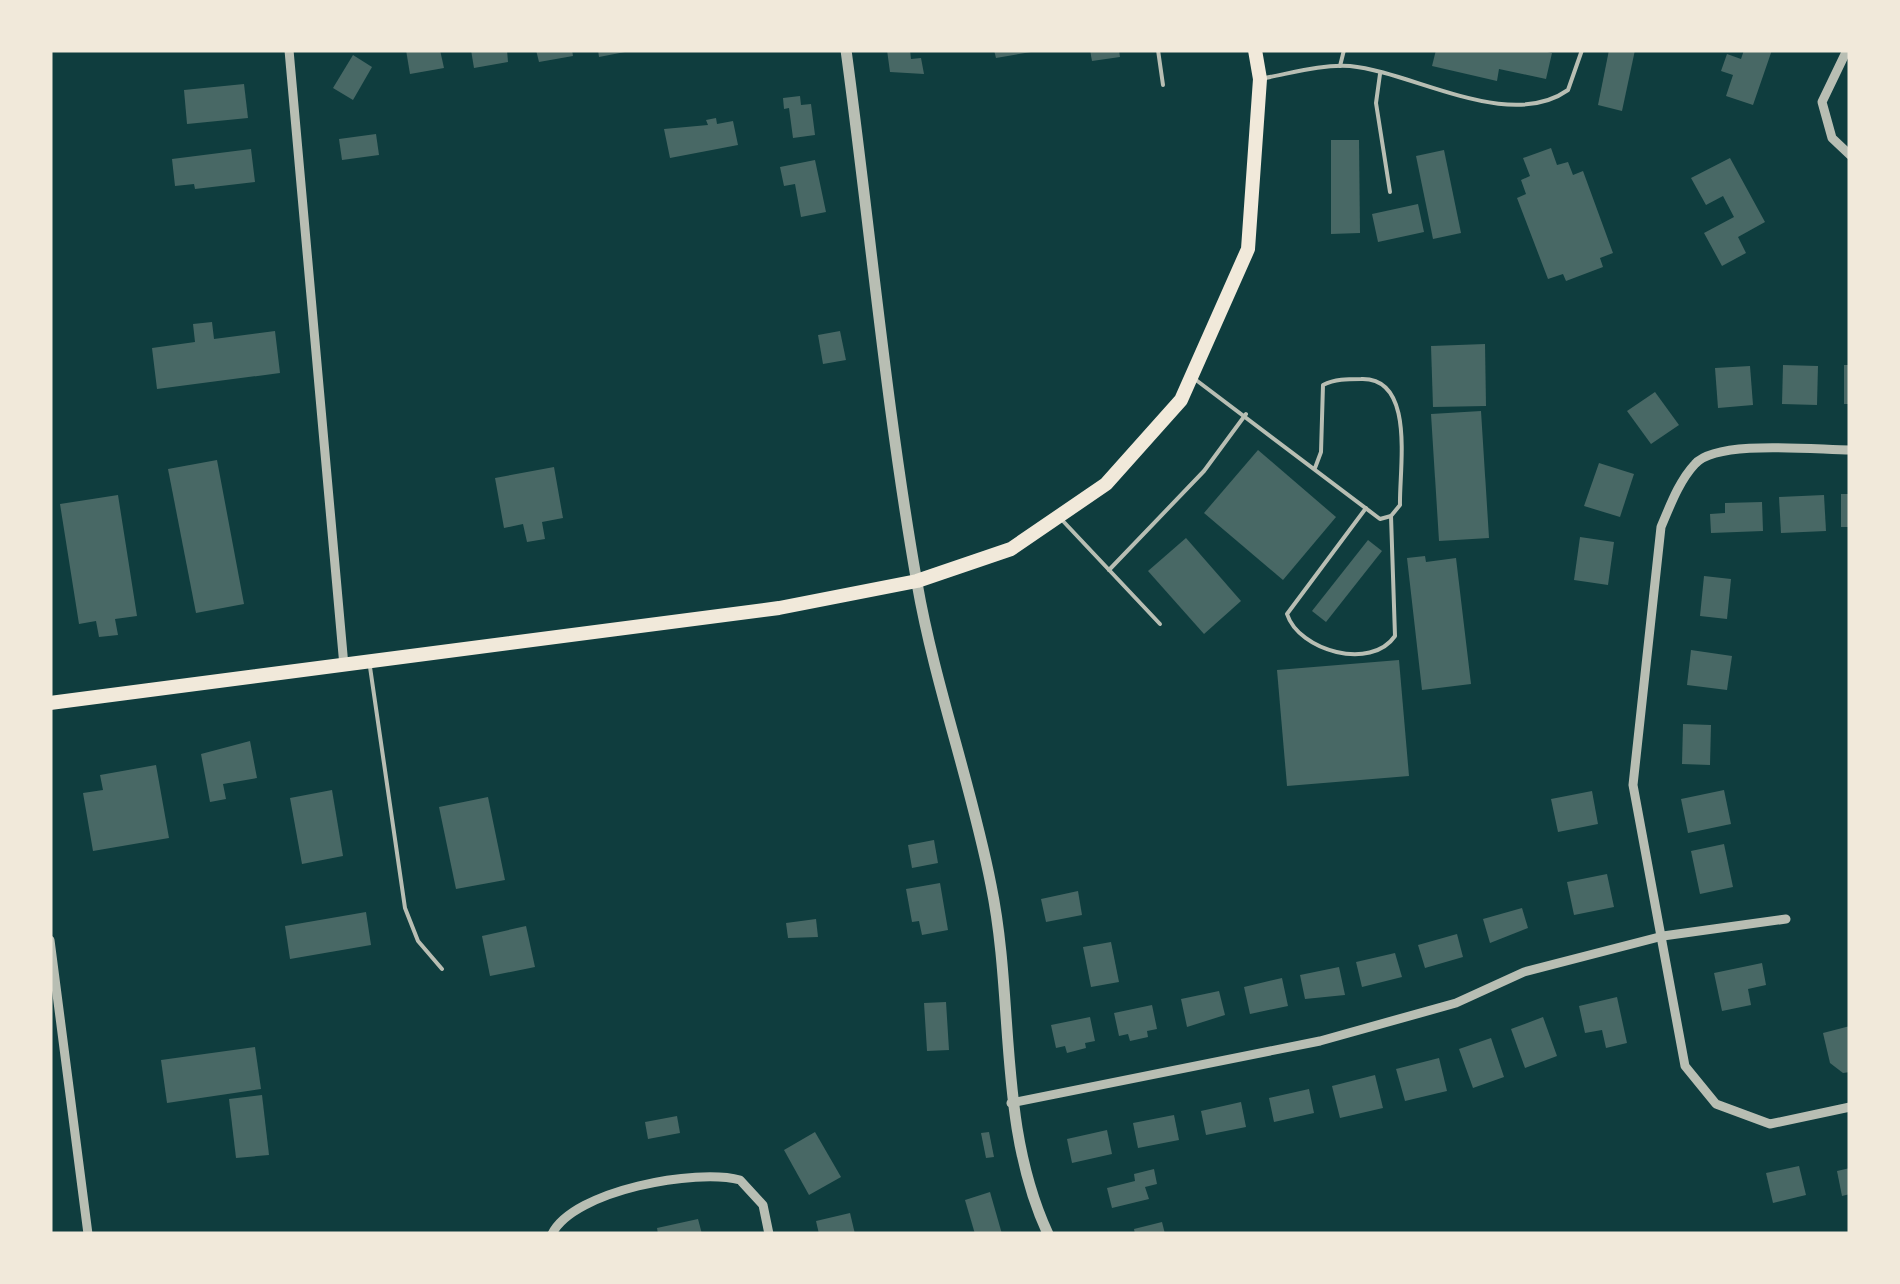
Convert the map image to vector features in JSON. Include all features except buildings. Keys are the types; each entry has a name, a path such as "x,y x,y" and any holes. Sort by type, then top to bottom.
{"highway":[{"path":"50,702 779,608 917,582 1011,549 1106,484 1181,400 1248,248 1260,79 1255,50"}],"street":[{"path":"290,50 344,666"},
{"path":"846,50 917,582 940,694 992,885 1007,980 1011,1103 1032,1200 1048,1234"},
{"path":"1847,50 1822,102 1832,138 1850,155"},
{"path":"1850,450 1724,450 1696,461 1662,527 1633,785 1685,1066 1716,1104 1770,1124 1850,1107"},
{"path":"1011,1103 1396,1022 1456,1003 1524,972 1663,936 1786,919"},
{"path":"50,940 88,1234"},
{"path":"552,1234 557,1224 586,1202 696,1174 740,1180 763,1205 769,1234"}],"lane":[{"path":"1158,50 1163,85"},
{"path":"1340,66 1344,50"},
{"path":"1260,79 1340,66 1494,103 1536,103 1568,90 1582,50"},
{"path":"1380,74 1376,103 1390,192"},
{"path":"1192,377 1246,414 1380,520 1391,516 1400,505 1399,408 1389,388 1370,378 1333,380 1323,385 1321,452 1316,468"},
{"path":"1110,570 1204,471 1246,414"},
{"path":"1366,508 1287,614 1291,626 1323,650 1371,652 1388,646 1396,636 1391,516"},
{"path":"1059,516 1160,624"},
{"path":"370,662 405,908 418,941 442,969"}]}
